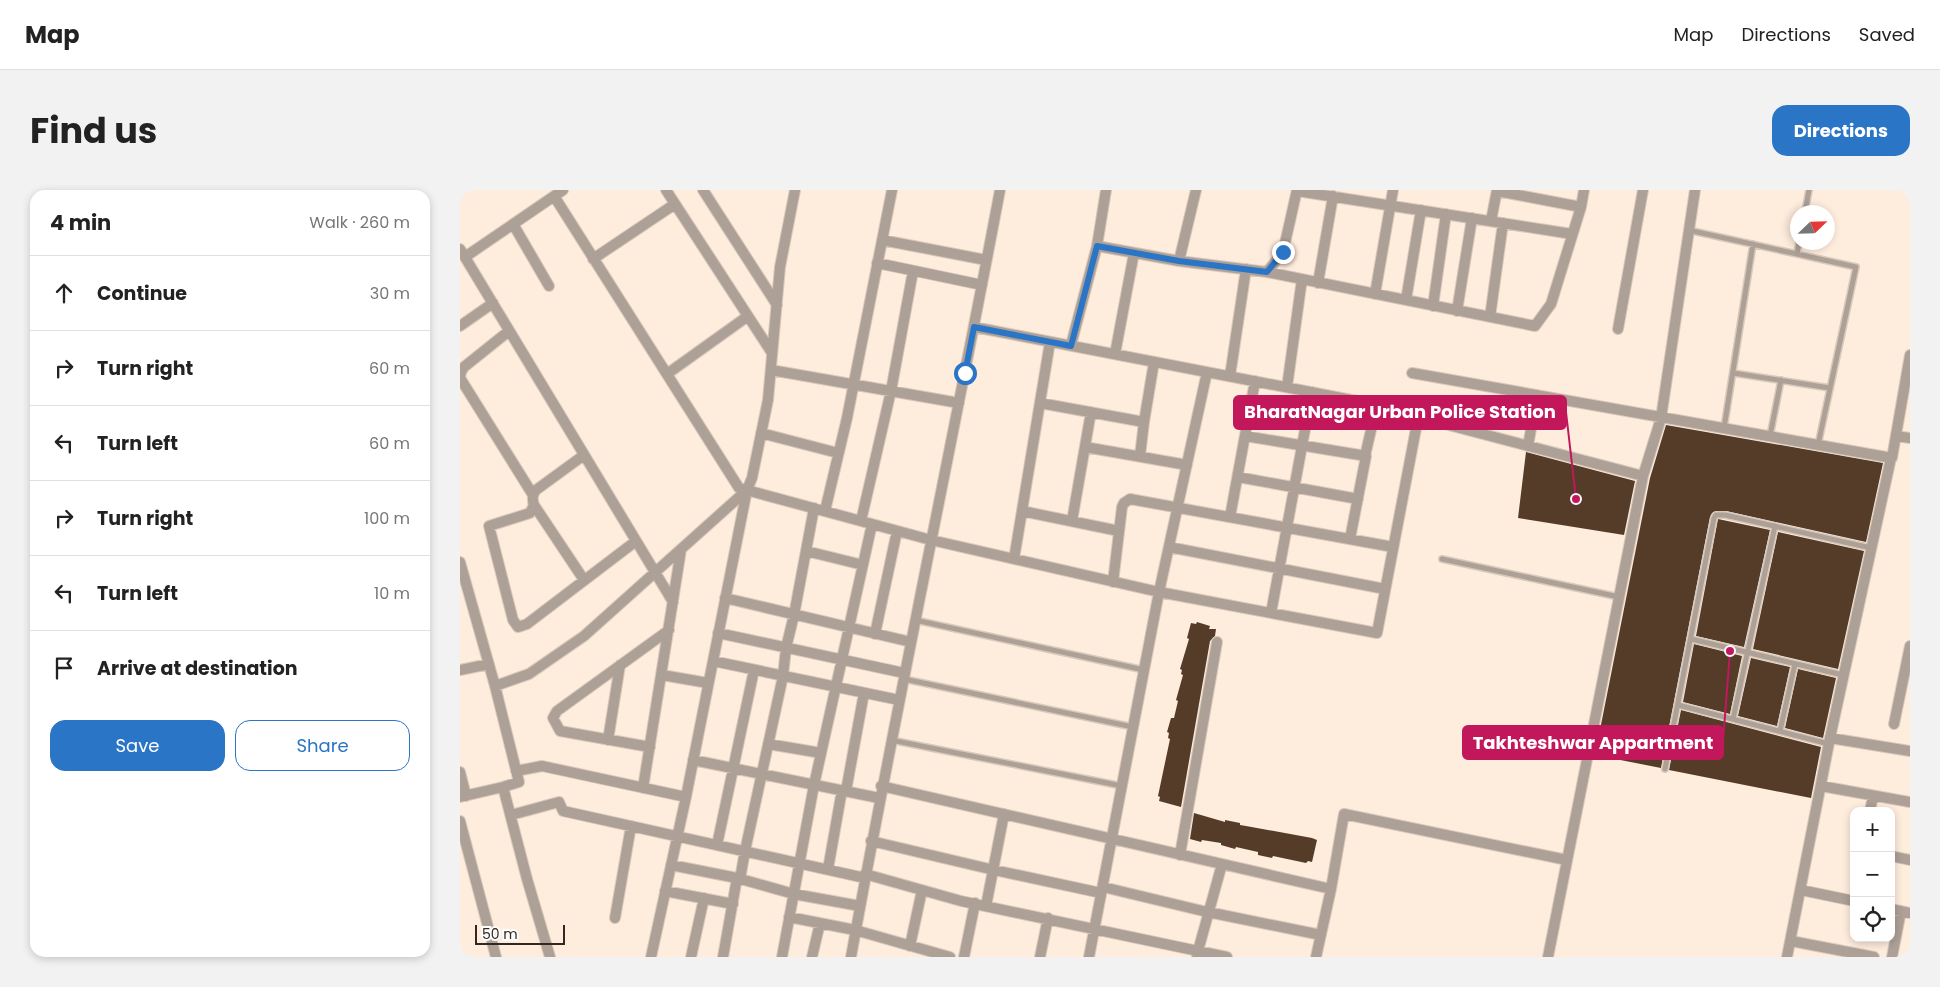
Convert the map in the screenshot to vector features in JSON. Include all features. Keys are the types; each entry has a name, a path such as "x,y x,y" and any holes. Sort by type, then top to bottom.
{"street":[{"path":"460,271 465,257 563,190"},
{"path":"666,190 772,353"},
{"path":"703,190 777,305"},
{"path":"651,957 686,797 747,490 752,478 768,400 780,267 795,190"},
{"path":"824,511 853,384 892,190"},
{"path":"851,957 881,786 1000,190"},
{"path":"1071,346 1097,246 1106,190"},
{"path":"1179,261 1196,190"},
{"path":"1267,272 1283,252 1297,190 1572,234"},
{"path":"1375,294 1393,190"},
{"path":"1097,246 1179,261 1267,272 1535,326 1551,304 1581,207 1584,190"},
{"path":"1618,329 1643,190"},
{"path":"1548,957 1643,476 1662,418 1695,190"},
{"path":"1491,221 1497,191 1581,207"},
{"path":"554,196 739,488 931,540 1113,582 1376,633 1419,413 974,327"},
{"path":"1318,282 1333,196"},
{"path":"594,258 675,204"},
{"path":"1406,300 1421,210"},
{"path":"1433,306 1446,214"},
{"path":"1457,311 1472,218"},
{"path":"1490,317 1503,223"},
{"path":"513,224 549,286"},
{"path":"882,240 986,260"},
{"path":"1115,354 1134,253"},
{"path":"465,257 673,602"},
{"path":"877,263 982,285"},
{"path":"1230,376 1246,270"},
{"path":"861,521 891,391 913,271"},
{"path":"1287,387 1302,279"},
{"path":"460,326 493,303"},
{"path":"667,374 748,316"},
{"path":"510,331 464,367 460,378 533,494 534,505 584,580"},
{"path":"1014,559 1050,342"},
{"path":"1788,957 1829,741 1892,458 1910,355"},
{"path":"1140,456 1154,362"},
{"path":"770,370 959,403"},
{"path":"1089,957 1159,592 1207,372"},
{"path":"1412,373 1891,458"},
{"path":"1230,517 1255,381"},
{"path":"1271,613 1296,488 1312,392"},
{"path":"1528,446 1536,395"},
{"path":"1040,403 1144,422"},
{"path":"1350,539 1365,456 1377,404"},
{"path":"1072,521 1092,412"},
{"path":"1418,417 1643,476"},
{"path":"761,434 838,453"},
{"path":"1245,436 1365,456"},
{"path":"1896,436 1910,438"},
{"path":"1085,446 1187,465"},
{"path":"533,494 584,455"},
{"path":"1238,477 1358,499"},
{"path":"495,686 529,674 584,636 747,490"},
{"path":"1113,582 1122,508 1127,500 1130,499 1393,547"},
{"path":"534,505 530,513 489,526 515,625 518,627 527,624 636,540"},
{"path":"723,957 783,676 786,648 814,508"},
{"path":"1022,511 1119,531"},
{"path":"782,957 814,785 872,524"},
{"path":"876,634 897,531"},
{"path":"1169,547 1385,589"},
{"path":"643,788 681,550"},
{"path":"806,551 863,565"},
{"path":"460,562 495,686 518,782 463,796 460,772"},
{"path":"725,598 911,642"},
{"path":"650,747 560,731 553,718 558,711 669,630"},
{"path":"718,633 842,660 904,676"},
{"path":"1180,855 1217,642"},
{"path":"1894,724 1907,674 1910,646"},
{"path":"713,661 899,700"},
{"path":"460,670 489,664"},
{"path":"608,740 620,665"},
{"path":"717,845 754,670"},
{"path":"662,675 708,683"},
{"path":"828,869 864,693"},
{"path":"1829,741 1910,751"},
{"path":"768,744 821,753"},
{"path":"693,760 879,798"},
{"path":"516,771 542,766 686,797"},
{"path":"881,786 1331,889"},
{"path":"1821,786 1910,802"},
{"path":"503,787 550,957"},
{"path":"1871,807 1873,796"},
{"path":"510,815 559,802 563,811 865,876 980,905 1094,928 1197,954 1227,957"},
{"path":"964,957 980,905 994,870 1004,814"},
{"path":"1316,957 1331,889 1344,814 1567,860"},
{"path":"460,821 496,957"},
{"path":"615,918 631,826"},
{"path":"871,841 994,870 1321,935"},
{"path":"1895,857 1910,860"},
{"path":"1197,954 1222,864"},
{"path":"671,865 739,879 794,894 860,906"},
{"path":"910,946 922,890"},
{"path":"1800,890 1850,899"},
{"path":"665,891 733,904"},
{"path":"691,957 704,898"},
{"path":"1892,957 1901,911"},
{"path":"789,917 855,930 950,957"},
{"path":"1040,957 1048,918"},
{"path":"812,957 820,923"},
{"path":"1791,941 1844,954 1874,957"}],"lane":[{"path":"1806,205 1809,190"},
{"path":"1688,230 1856,267 1818,445"},
{"path":"1724,428 1753,244"},
{"path":"1797,254 1798,250"},
{"path":"1733,373 1830,388"},
{"path":"1770,436 1781,380"},
{"path":"1665,769 1714,518 1719,514 1725,515 1871,548"},
{"path":"1733,719 1775,526"},
{"path":"1442,559 1619,597"},
{"path":"915,620 1144,670"},
{"path":"1691,639 1844,675"},
{"path":"1780,732 1795,664"},
{"path":"904,676 1133,727"},
{"path":"1678,705 1780,732 1829,741"},
{"path":"891,740 1122,786"}],"building":[{"path":"1666,425 1883,463 1866,542 1726,511 1712,513 1661,768 1595,755 1650,478"},
{"path":"1526,452 1635,481 1624,535 1518,518"},
{"path":"1718,519 1770,530 1744,647 1696,636"},
{"path":"1778,532 1864,551 1838,669 1753,649"},
{"path":"1197,622 1210,626 1209,629 1216,629 1215,636 1210,641 1181,807 1159,801 1160,797 1158,796 1170,739 1167,732 1171,718 1174,718 1178,701 1176,700 1183,675 1180,669 1189,639 1187,638 1191,623 1196,624"},
{"path":"1694,644 1742,656 1730,714 1683,702"},
{"path":"1751,658 1790,667 1777,726 1738,716"},
{"path":"1798,669 1836,678 1823,738 1785,728"},
{"path":"1681,710 1821,747 1811,798 1669,770"},
{"path":"1194,813 1225,822 1225,820 1240,823 1240,825 1317,840 1312,862 1308,861 1306,863 1273,856 1272,858 1258,855 1258,852 1221,845 1221,843 1202,840 1201,842 1190,839"}],"place":[{"name":"BharatNagar Urban Police Station","path":"1576,499"},
{"name":"Takhteshwar Appartment","path":"1730,651"}],"route":[{"path":"965,373 974,327 1071,346 1097,246 1179,261 1267,272 1283,252"}]}
